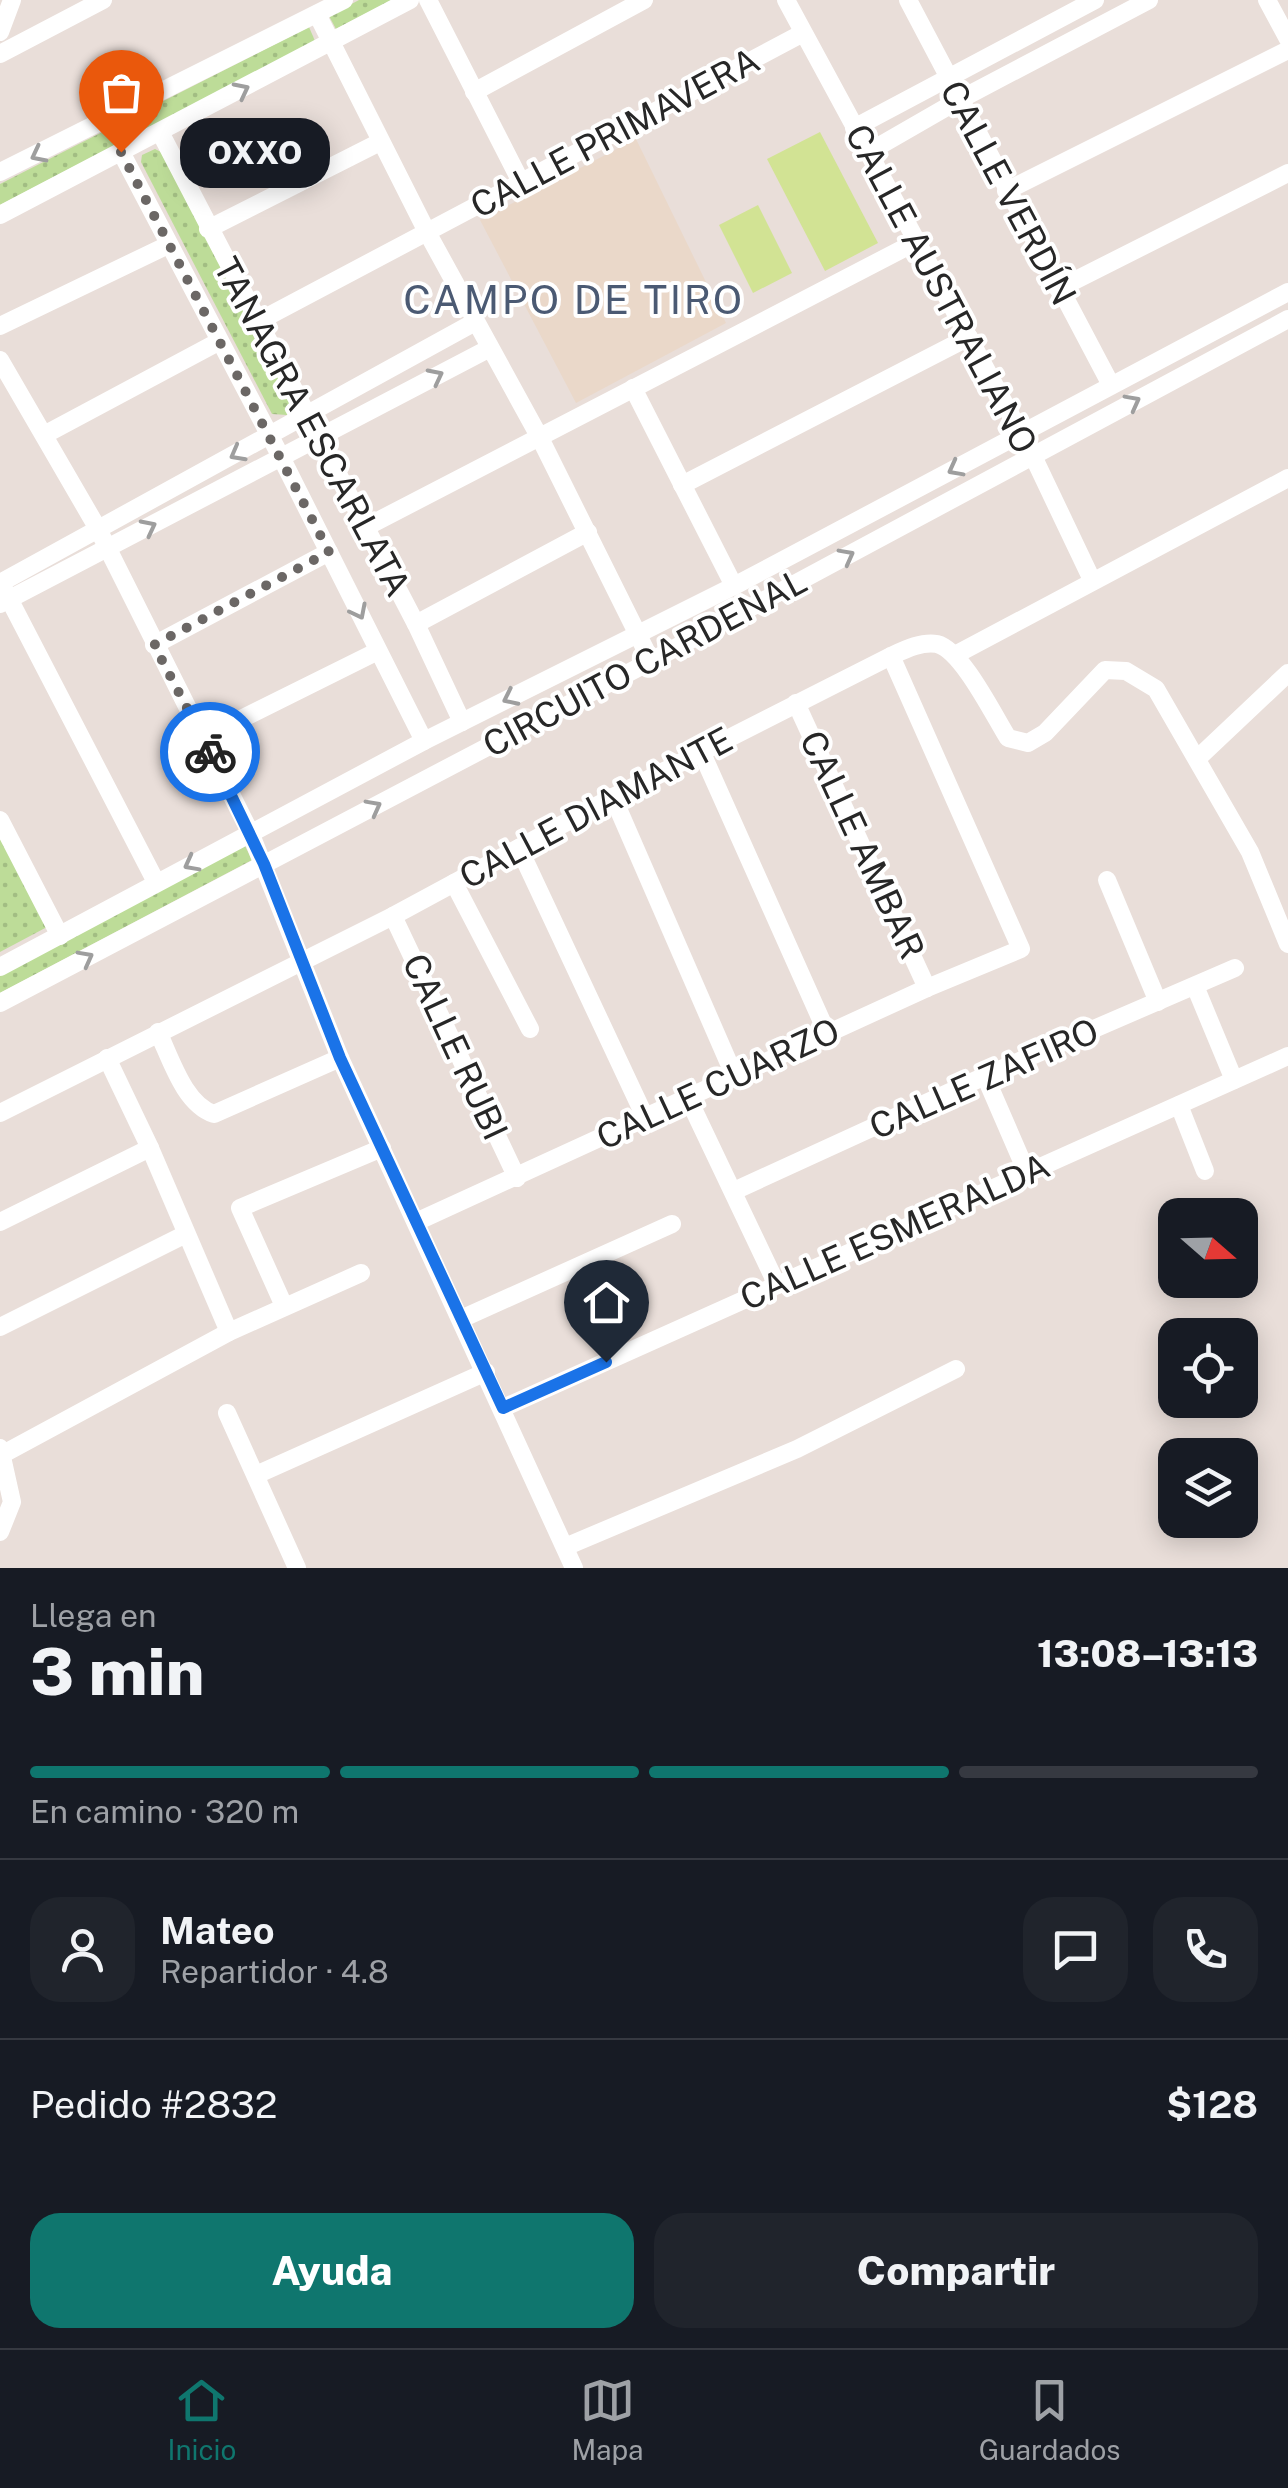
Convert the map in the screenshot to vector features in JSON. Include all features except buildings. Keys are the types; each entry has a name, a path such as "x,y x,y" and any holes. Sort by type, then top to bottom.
{"street":[{"path":"0,32 12,0"},
{"path":"0,54 103,0"},
{"path":"0,172 344,0"},
{"path":"0,216 410,0"},
{"path":"428,0 522,184"},
{"path":"474,92 644,0"},
{"name":"CALLE AUSTRALIANO","path":"786,0 1033,456 1092,580"},
{"name":"CALLE VERDÍN","path":"908,0 1111,385"},
{"path":"854,128 1095,0"},
{"path":"868,153 1148,0"},
{"path":"1268,0 1288,38"},
{"path":"316,14 427,232 540,438 652,661"},
{"name":"CALLE PRIMAVERA","path":"257,322 803,33"},
{"path":"1006,191 1288,50"},
{"name":"TANAGRA ESCARLATA","path":"160,132 416,624 462,722"},
{"path":"208,230 380,142"},
{"name":"TANAGRA ESCARLATA","path":"121,152 424,741"},
{"path":"1058,289 1288,173"},
{"path":"366,527 916,242"},
{"path":"0,326 168,244"},
{"name":"CIRCUITO CARDENAL","path":"0,966 424,741 734,586 1288,292"},
{"name":"CIRCUITO CARDENAL","path":"0,1003 652,661 1288,320"},
{"path":"2,590 98,530 475,322"},
{"path":"682,485 968,337"},
{"path":"44,435 218,342"},
{"path":"2,590 107,548 490,348"},
{"path":"0,360 98,530 250,832 340,1058 574,1568"},
{"path":"633,388 734,586"},
{"path":"1288,478 955,654 1008,738 1028,743 1046,734 1105,670 1126,671 1156,690 1250,852 1288,944"},
{"path":"416,624 588,532"},
{"path":"154,645 329,552"},
{"path":"2,590 156,882"},
{"name":"CALLE DIAMANTE","path":"0,1113 393,916 612,797 891,656 918,645 937,644 955,654"},
{"path":"203,738 378,650"},
{"name":"CALLE CUARZO","path":"416,1222 734,1075 1021,949 891,656"},
{"path":"1198,758 1288,672"},
{"name":"CALLE AMBAR","path":"796,703 927,988"},
{"path":"701,751 826,1034"},
{"path":"612,797 734,1075"},
{"path":"0,820 60,936"},
{"path":"519,848 644,1117"},
{"path":"1107,880 1158,1002"},
{"path":"454,883 530,1029"},
{"name":"CALLE RUBI","path":"393,916 518,1178"},
{"name":"CALLE ZAFIRO","path":"734,1192 985,1076 1235,968"},
{"path":"1194,986 1234,1080"},
{"path":"158,1032 191,1098 202,1110 214,1114 340,1058"},
{"name":"CALLE ESMERALDA","path":"503,1408 1288,1056"},
{"path":"108,1058 229,1332"},
{"path":"985,1076 1027,1173"},
{"path":"688,1098 777,1285"},
{"path":"1179,1105 1205,1171"},
{"path":"0,1222 150,1148"},
{"path":"284,1306 240,1208 382,1148"},
{"path":"462,1318 672,1224"},
{"path":"0,1327 186,1234"},
{"path":"0,1532 12,1502 2,1451 229,1332 361,1274"},
{"path":"565,1548 798,1449 956,1369"},
{"path":"256,1475 486,1372"},
{"path":"227,1413 297,1568"}],"shaded area":[{"path":"636,139 726,323 576,403 480,220"}],"green space":[{"path":"359,0 392,0 336,29 329,16"},
{"path":"309,27 315,41 0,205 0,184"},
{"path":"820,132 878,243 825,271 767,159"},
{"path":"155,149 161,152 292,402 287,415 272,414 141,162 142,155"},
{"path":"758,205 792,273 753,293 719,225"},
{"path":"0,835 47,927 0,952"},
{"path":"245,846 252,860 0,993 0,975"}],"way so far":[{"path":"121,152 329,552 154,645 210,752"}],"place":[{"name":"OXXO","path":"121,152"}],"district":[{"name":"CAMPO DE TIRO","path":"574,300"}],"route":[{"path":"210,752 264,864 340,1058 503,1408 606,1362"}]}
